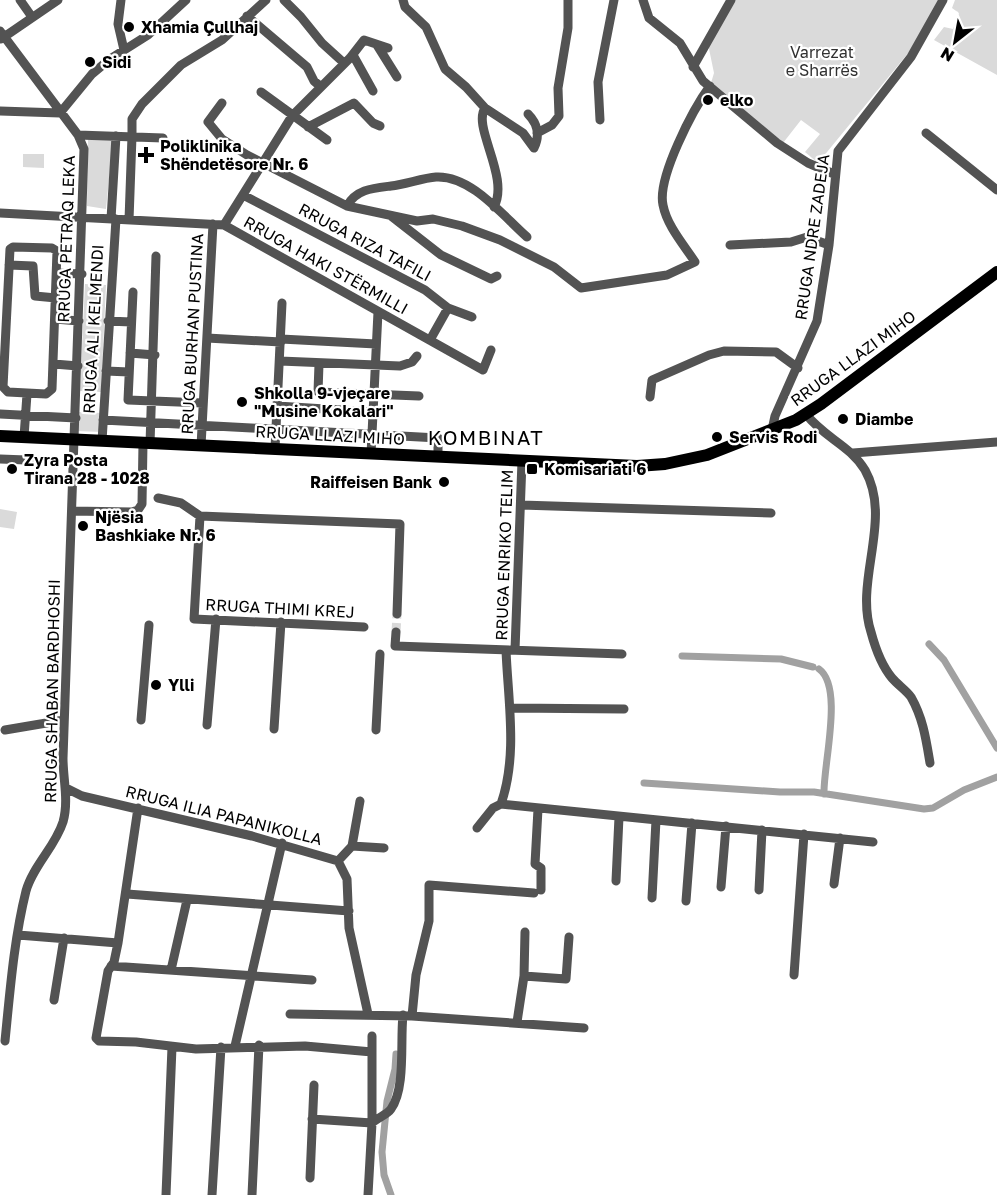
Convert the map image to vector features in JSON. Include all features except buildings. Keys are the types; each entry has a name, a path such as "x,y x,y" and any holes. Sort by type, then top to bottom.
{"main road":[{"name":"RRUGA LLAZI MIHO","path":"0,436 637,466 665,464 707,454 772,430 806,414 997,272"}],"street":[{"path":"20,0 32,18"},
{"path":"1,36 58,0"},
{"path":"121,0 118,24 124,50"},
{"path":"0,111 60,113 92,74 148,35 186,0"},
{"path":"129,220 132,119 142,104 190,58 211,48 266,0"},
{"path":"284,0 302,16 322,43 344,63"},
{"path":"403,0 405,7 426,27 445,69 485,108 523,133 532,148 536,146 537,133 534,122 528,114"},
{"path":"537,133 552,125 559,116 558,88 568,28 568,0"},
{"path":"600,120 598,82 614,0"},
{"path":"643,0 649,18 680,43 698,76 777,143 808,163 834,174"},
{"path":"693,67 730,0"},
{"name":"RRUGA NDRE ZADEJA","path":"772,430 775,417 817,321 829,245 834,174 839,148 911,57 943,0"},
{"path":"247,16 308,67 314,81 321,87"},
{"name":"RRUGA PETRAQ LEKA","path":"1,36 78,135 84,149 76,440"},
{"path":"224,225 292,116 353,55 364,40 388,48"},
{"path":"375,43 383,51 397,77"},
{"path":"353,55 373,91"},
{"path":"222,103 208,125 222,139 262,164 347,206 422,222 440,220 500,240 554,267 580,288 676,273 695,262 674,231 664,209 663,186 697,104 710,86"},
{"path":"261,92 327,140"},
{"path":"308,127 354,103 373,123 380,126"},
{"path":"485,108 482,121 499,190 499,197 494,207"},
{"path":"926,133 997,190"},
{"path":"78,135 163,138"},
{"name":"RRUGA ALI KELMENDI","path":"102,441 116,136"},
{"path":"347,206 365,190 441,177 467,185 493,203 494,207 527,237"},
{"name":"RRUGA RIZA TAFILI","path":"243,195 425,290 448,308 472,316"},
{"name":"RRUGA HAKI STËRMILLI","path":"0,213 224,225 483,370 491,350"},
{"path":"391,216 449,260 490,279 497,276"},
{"name":"RRUGA BURHAN PUSTINA","path":"201,446 213,224"},
{"path":"730,245 791,242 807,237 829,245"},
{"path":"12,247 54,248 57,252 54,364 50,392 27,394 8,392 3,387 6,262 12,247"},
{"path":"72,511 135,512 140,507 153,401 156,256"},
{"path":"6,262 33,266 35,296 56,298"},
{"path":"57,273 81,274"},
{"path":"133,292 128,400 203,403"},
{"path":"275,449 282,303"},
{"path":"430,340 448,308"},
{"path":"370,454 378,312"},
{"path":"55,319 79,321"},
{"path":"108,321 131,322"},
{"path":"207,338 376,344"},
{"path":"650,397 651,382 655,378 720,352 776,352 798,368"},
{"path":"130,353 155,355"},
{"path":"280,362 375,367 405,366 417,356"},
{"path":"54,364 78,366"},
{"path":"319,364 318,392 418,396"},
{"path":"106,371 129,372"},
{"path":"24,437 27,394"},
{"path":"278,406 373,412"},
{"path":"0,414 76,418"},
{"path":"806,414 821,430 853,453 871,482 876,502 868,594 870,630 888,673 910,695 922,719 930,763"},
{"path":"103,420 438,438 438,457"},
{"path":"237,448 239,427"},
{"path":"323,452 324,432"},
{"name":"RRUGA SHABAN BARDHOSHI","path":"5,1041 18,935 27,889 63,821 66,788 63,778 64,720 76,440"},
{"path":"853,453 997,442"},
{"path":"0,459 53,461"},
{"name":"RRUGA ENRIKO TELIM","path":"501,804 508,772 512,708 510,650 522,461"},
{"path":"142,497 156,497 181,503 200,516 400,524 397,614"},
{"path":"521,505 771,513"},
{"name":"RRUGA THIMI KREJ","path":"200,516 194,619 364,627"},
{"path":"207,725 216,619"},
{"path":"274,729 281,622"},
{"path":"141,720 149,625"},
{"path":"396,632 395,646 622,654"},
{"path":"376,730 380,654"},
{"path":"512,708 624,709"},
{"path":"5,730 64,720"},
{"name":"RRUGA ILIA PAPANIKOLLA","path":"66,788 82,796 282,843 338,861 347,879 349,928 368,1014"},
{"path":"338,861 352,846 360,801"},
{"path":"477,828 492,808 501,804 873,842"},
{"path":"138,808 127,894 118,943 108,971 96,1038 99,1041 136,1042 172,1047 305,1046 372,1052"},
{"path":"312,1119 374,1121 390,1111 400,1080 400,1039 429,921 429,885 537,892 541,868 535,864 538,809"},
{"path":"616,881 619,817"},
{"path":"652,898 656,820"},
{"path":"686,901 692,823"},
{"path":"721,886 726,826"},
{"path":"759,890 762,830"},
{"path":"794,975 804,834"},
{"path":"834,884 840,838"},
{"path":"235,1046 282,843"},
{"path":"352,846 384,848"},
{"path":"127,894 349,911"},
{"path":"171,970 187,900"},
{"path":"517,1022 524,976 525,932"},
{"path":"18,935 118,943"},
{"path":"524,976 566,979 569,937"},
{"path":"54,1000 64,938"},
{"path":"111,966 312,980"},
{"path":"0,981 12,981"},
{"path":"290,1014 342,1017 368,1014 584,1028"},
{"path":"368,1195 374,1121 372,1036"},
{"path":"252,1195 259,1045"},
{"path":"166,1195 172,1047"},
{"path":"212,1195 220,1047"},
{"path":"310,1178 314,1085"}],"green space":[{"name":"Varrezat e Sharrës","path":"733,0 939,0 909,52 818,163 805,152 820,134 801,120 783,143 711,83 714,73 708,44"},
{"path":"955,0 997,0 997,75 934,40 944,27 953,29 959,13 952,8"},
{"path":"88,138 113,139 106,209 87,206"},
{"path":"23,154 44,154 44,168 23,167"},
{"path":"85,284 106,285 101,392 80,391"},
{"path":"76,412 103,413 102,432 76,431"},
{"path":"0,509 17,512 14,529 0,527"}],"waterway":[{"path":"929,644 944,660 997,748"},
{"path":"682,656 781,659 813,667"},
{"path":"819,669 826,678 831,709 824,794"},
{"path":"644,783 814,792 924,809 933,808 964,790 997,777"},
{"path":"391,1195 384,1175 382,1152 387,1101 395,1069 396,1054"}],"tunnel":[{"path":"396,632 397,614"}],"place":[{"name":"Xhamia Çullhaj","path":"129,27"},
{"name":"Sidi","path":"90,62"},
{"name":"elko","path":"708,100"},
{"name":"Poliklinika Shëndetësore Nr. 6","path":"146,155"},
{"name":"Shkolla 9-vjeçare \"Musine Kokalari\"","path":"242,402"},
{"name":"Diambe","path":"843,419"},
{"name":"Servis Rodi","path":"717,437"},
{"name":"Zyra Posta Tirana 28 - 1028","path":"12,469"},
{"name":"Komisariati 6","path":"532,469"},
{"name":"Raiffeisen Bank","path":"444,482"},
{"name":"Njësia Bashkiake Nr. 6","path":"83,526"},
{"name":"Ylli","path":"156,685"}],"district":[{"name":"KOMBINAT","path":"486,437"}]}
